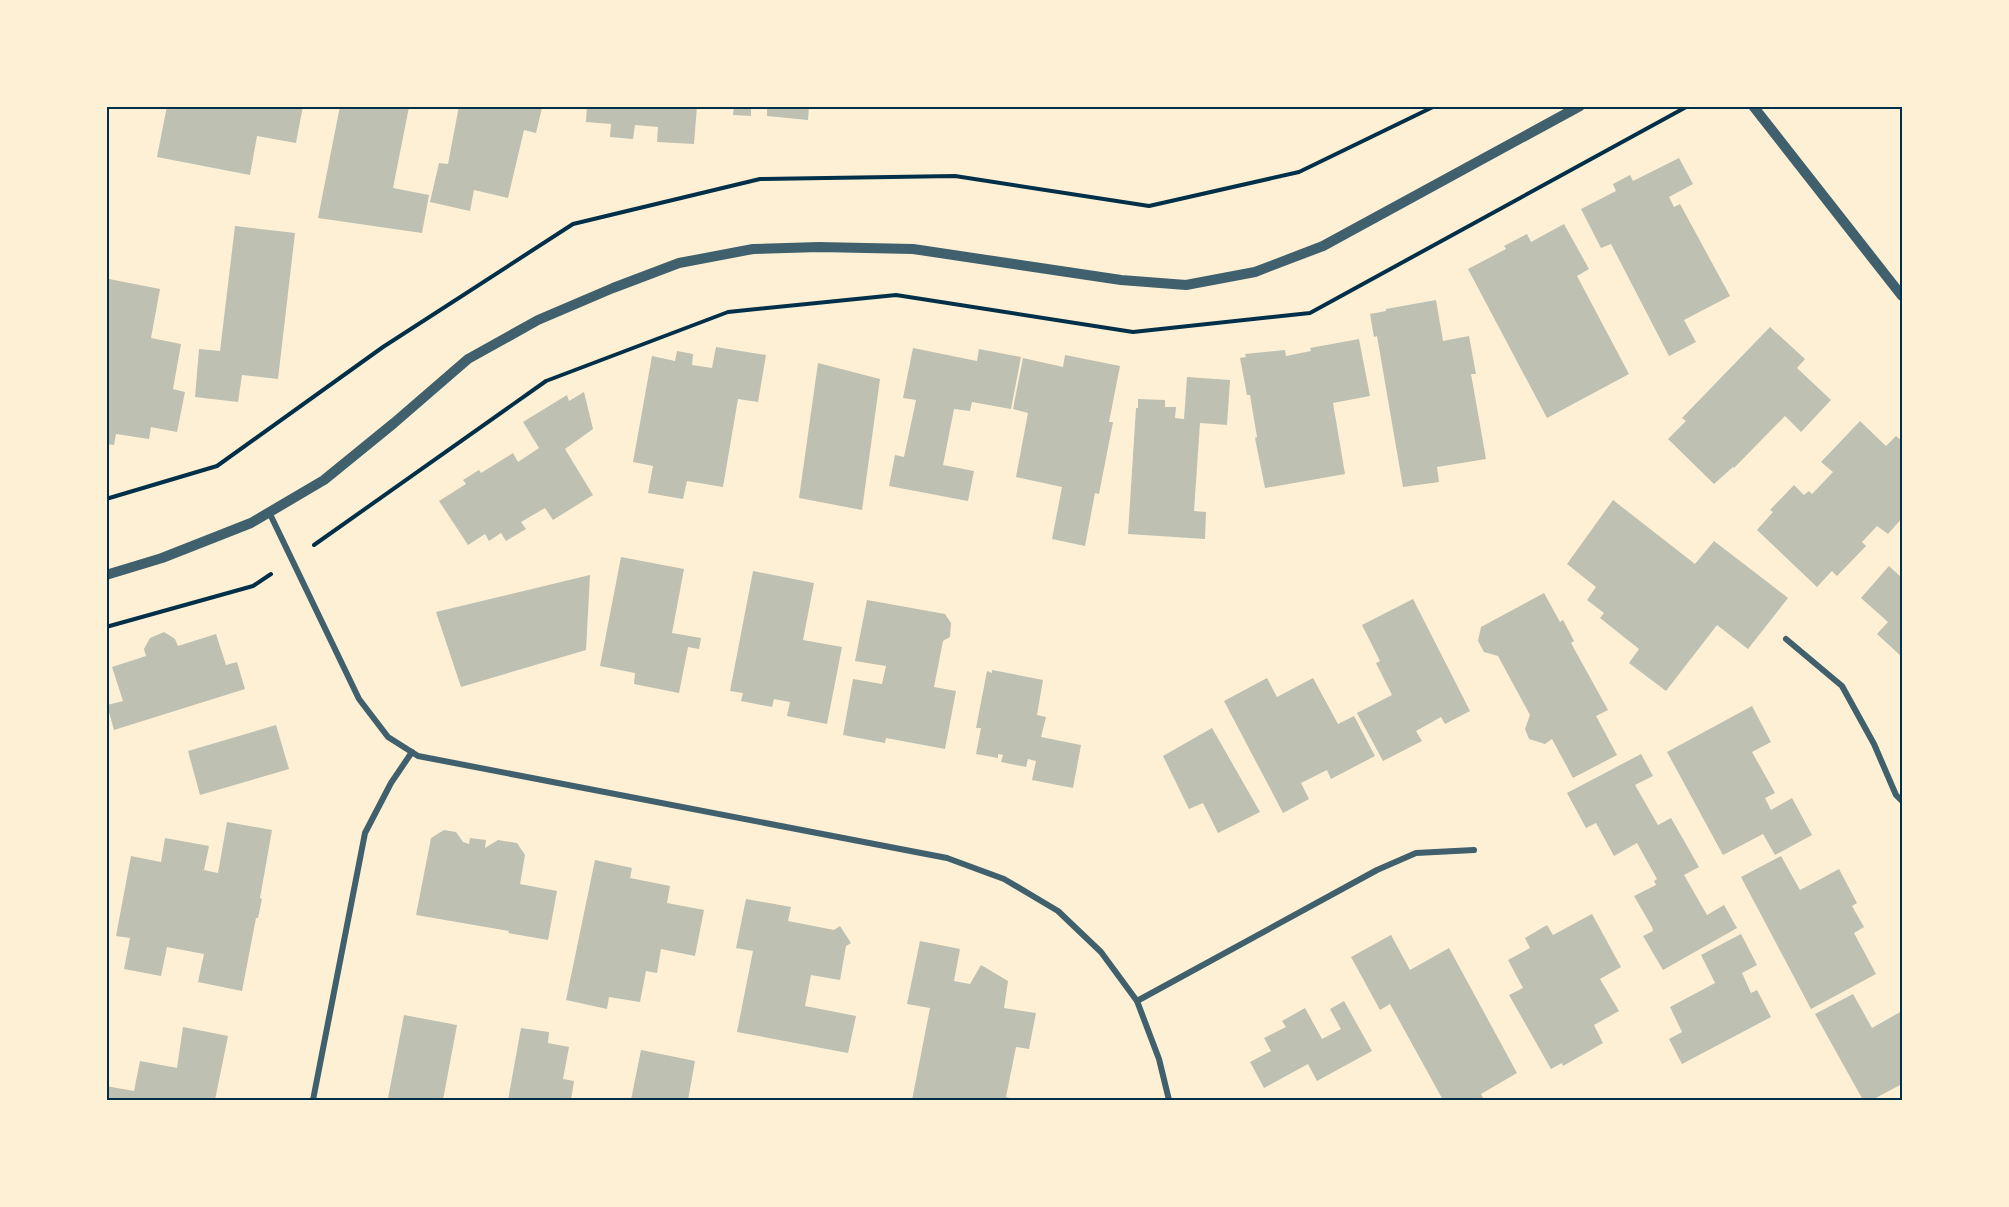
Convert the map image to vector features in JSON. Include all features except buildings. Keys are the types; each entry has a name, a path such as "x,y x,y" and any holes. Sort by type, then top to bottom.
{"street":[{"path":"106,575 162,558 251,523 324,480 468,359 538,320 680,263 753,249 819,247 913,249 1121,280 1186,285 1255,272 1323,246 1580,106"},
{"path":"1753,106 1902,296"},
{"path":"269,512 358,699 388,737 418,756 946,858 1004,879 1058,910 1101,952 1137,1000 1159,1059 1169,1101"},
{"path":"1786,639 1842,686 1874,744 1896,795 1902,801"},
{"path":"313,1101 365,832 390,783 412,752"},
{"path":"1137,1000 1377,870 1416,854 1474,850"}],"path":[{"path":"106,627 253,586 546,381 728,312 896,295 1133,332 1310,313 1688,106"}]}
